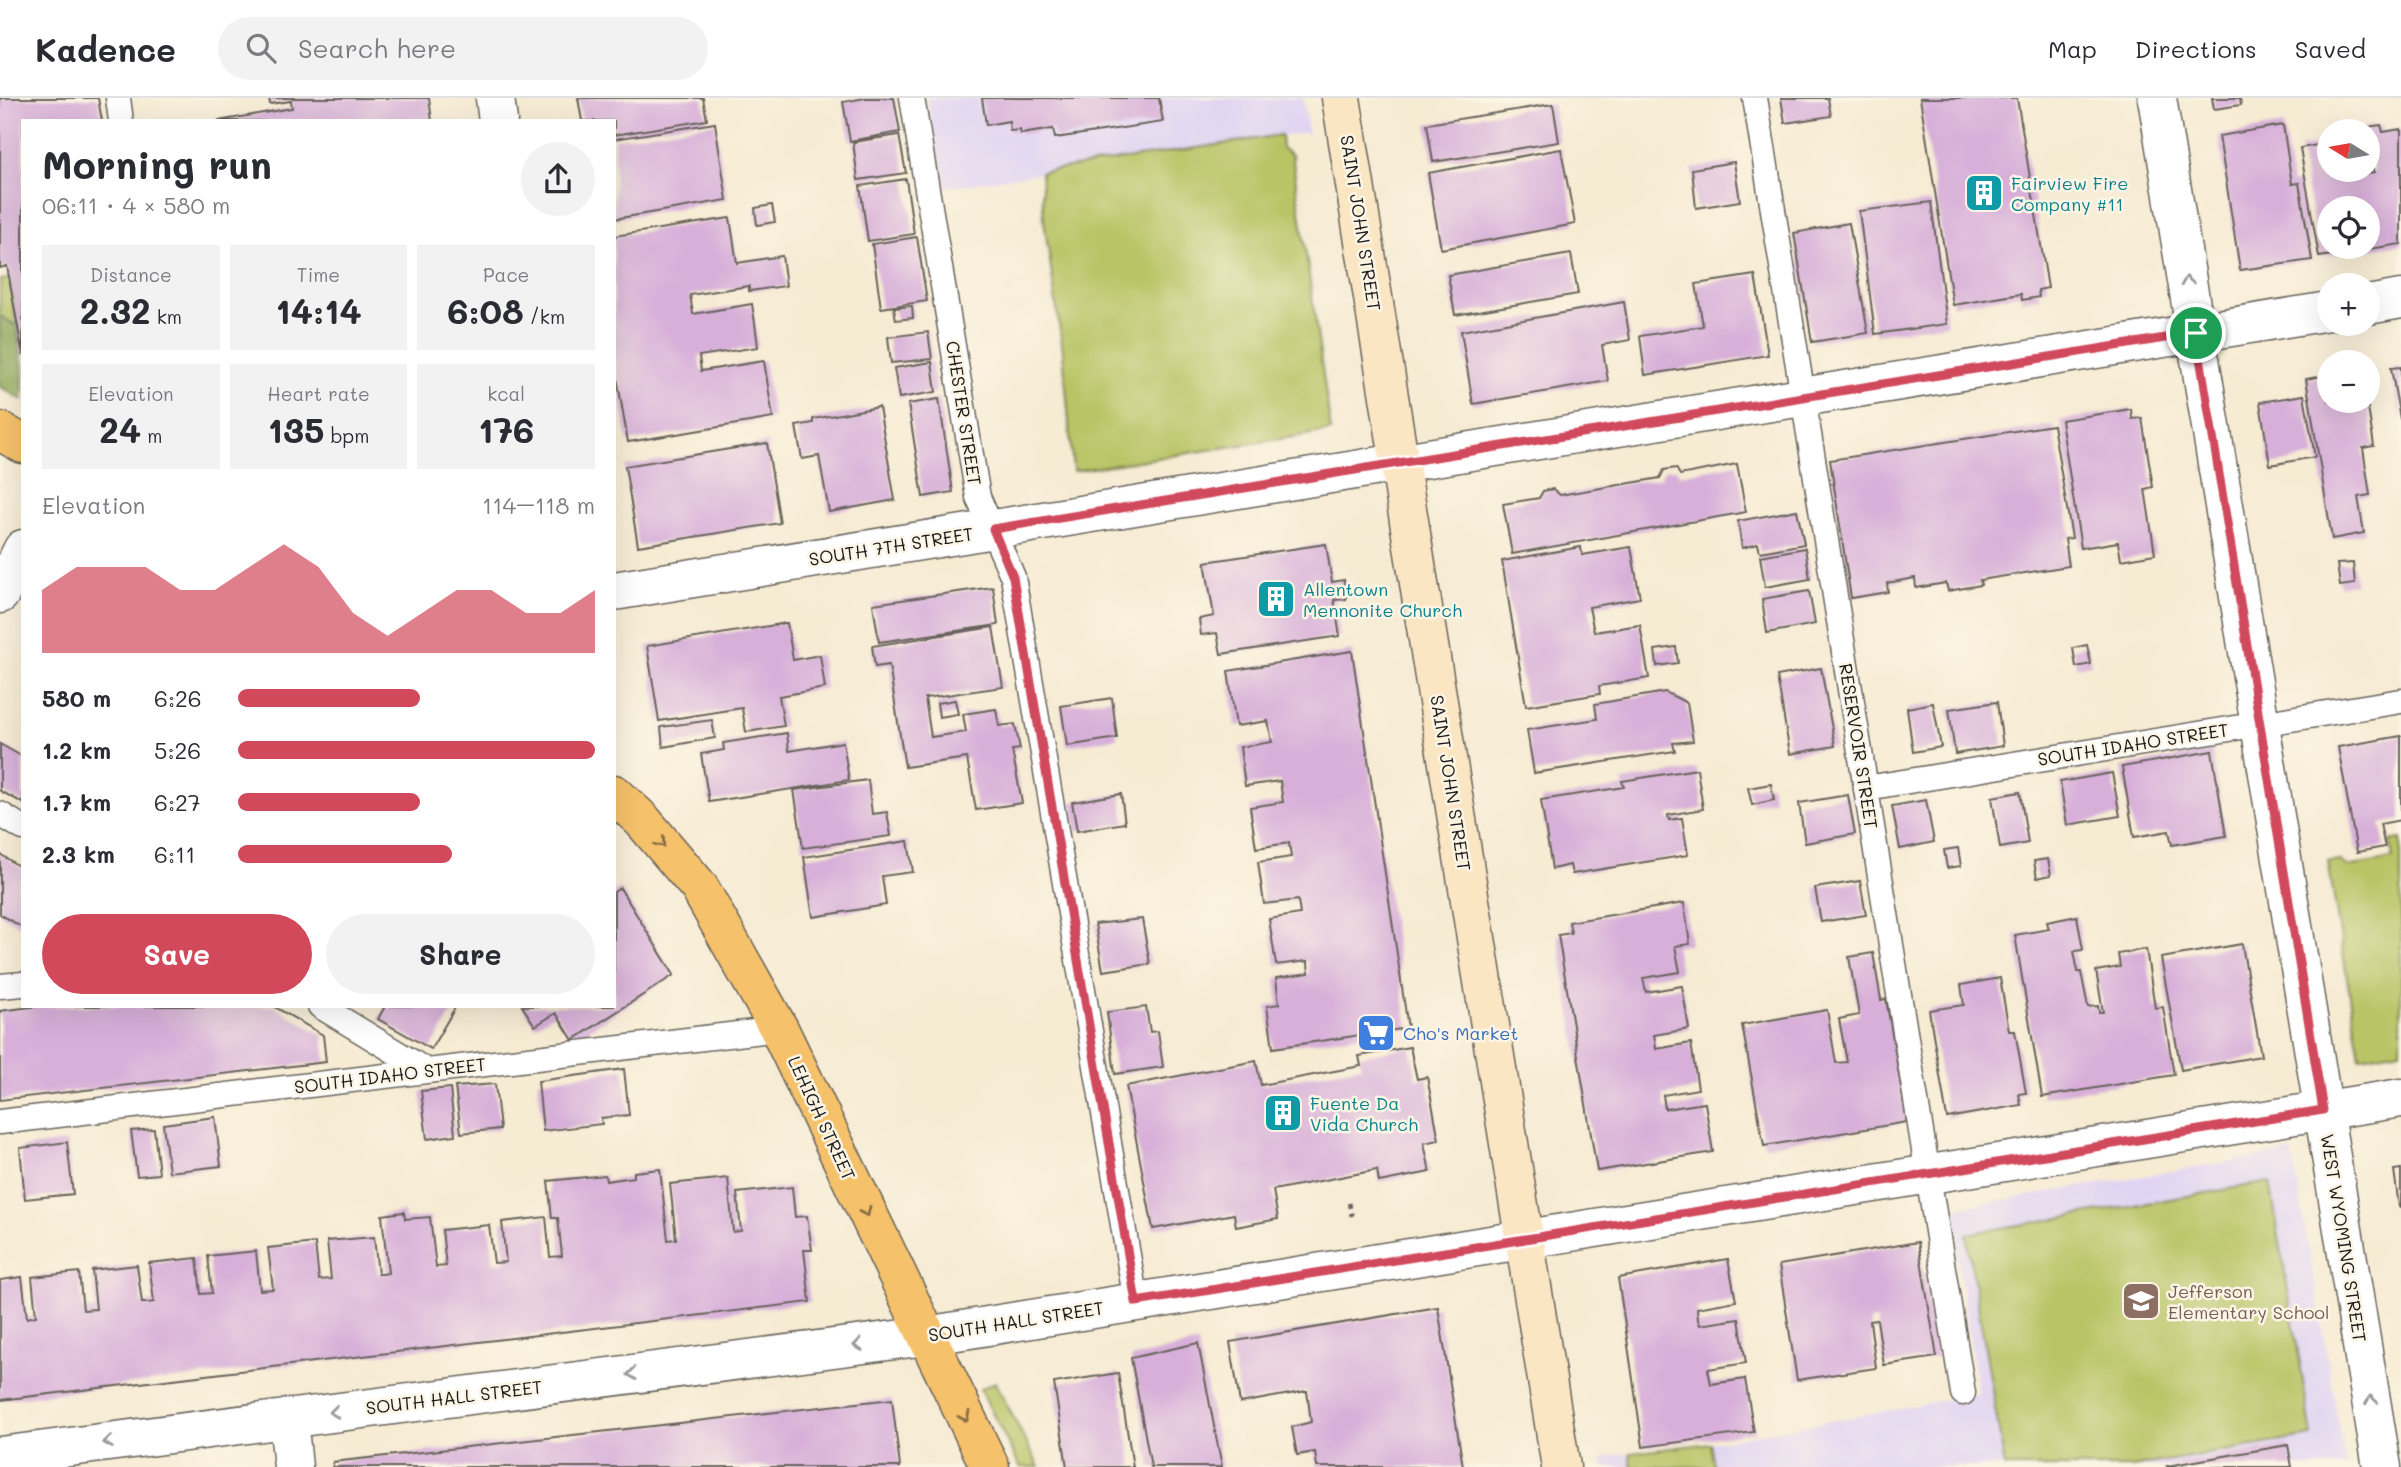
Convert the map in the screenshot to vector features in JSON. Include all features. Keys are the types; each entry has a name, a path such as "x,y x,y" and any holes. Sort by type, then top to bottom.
{"main road":[{"path":"0,431 21,442"},
{"name":"LEHIGH STREET","path":"616,796 642,820 699,887 779,1029 990,1467"}],"street":[{"path":"495,98 498,119"},
{"name":"SAINT JOHN STREET","path":"1341,98 1562,1467"},
{"name":"WEST WYOMING STREET","path":"2157,98 2382,1467"},
{"path":"2380,302 2401,299"},
{"name":"SOUTH 7TH STREET","path":"616,591 2317,313"},
{"path":"0,594 21,553"},
{"name":"SOUTH HALL STREET","path":"0,1456 926,1336 2401,1098"},
{"path":"288,1418 293,1467"}],"lane":[{"path":"118,98 121,119"},
{"name":"CHESTER STREET","path":"912,98 978,497 1013,577 1136,1302"},
{"name":"RESERVOIR STREET","path":"1755,98 1963,1394"},
{"name":"SOUTH IDAHO STREET","path":"1866,788 2401,701"},
{"path":"0,814 21,827"},
{"path":"0,986 21,984"},
{"path":"323,1008 427,1071"},
{"name":"SOUTH IDAHO STREET","path":"0,1122 779,1029"}],"path":[{"path":"1349,1203 1352,1216"}],"shaded area":[{"path":"927,98 1303,98 1308,132 942,188"},
{"name":"Jefferson Elementary School","path":"2292,1151 2346,1467 1603,1467 1602,1457 1710,1443 1978,1394 1950,1209"}],"green space":[{"path":"1281,135 1282,148 1292,155 1331,431 1073,471 1063,351 1044,221 1041,172"},
{"path":"10,279 17,326 0,316 0,280"},
{"path":"0,316 17,326 21,353 21,399 0,387"},
{"path":"2401,839 2401,1050 2360,1057 2328,861 2341,861 2347,867 2393,859 2390,841"},
{"name":"Jefferson Elementary School","path":"2270,1182 2312,1436 2131,1467 2005,1467 1966,1234"},
{"path":"995,1382 1039,1467 1020,1467 980,1389"},
{"path":"1710,1443 1714,1467 1632,1467 1630,1453"}],"building":[{"path":"0,98 98,98 102,119 21,119 21,345 7,266 0,268"},
{"path":"269,98 429,98 432,119 229,119 292,108 291,101 270,104"},
{"path":"578,98 703,98 707,120 616,135 616,119 582,119"},
{"path":"865,98 894,98 900,132 850,141 843,102"},
{"path":"982,98 1159,98 1163,122 1055,138 1053,129 1021,134 1020,130 1010,131 1009,121 986,125"},
{"path":"1781,98 1828,98 1831,116 1785,123"},
{"name":"Fairview Fire Company #11","path":"1920,98 2017,98 2048,288 2038,290 2039,297 2022,300 2021,294 1953,305"},
{"path":"2212,98 2240,98 2241,105 2214,109"},
{"path":"1553,104 1559,142 1433,162 1427,124"},
{"path":"715,123 727,200 616,219 616,139"},
{"path":"2283,125 2292,184 2299,183 2312,260 2240,270 2219,136"},
{"path":"2380,125 2383,132 2401,129 2401,244 2380,247 2380,196 2317,196 2317,246 2300,148 2317,145 2317,182 2380,182"},
{"path":"899,135 906,173 858,180 853,142"},
{"path":"1561,149 1575,224 1441,249 1428,173"},
{"path":"1734,162 1740,201 1696,208 1692,169"},
{"path":"906,179 914,234 868,241 860,186"},
{"path":"1931,202 1947,324 1875,334 1859,211"},
{"path":"772,205 775,222 757,225 755,208"},
{"path":"730,218 737,263 782,256 786,286 749,291 749,286 690,295 693,314 752,304 758,347 699,356 701,371 764,361 773,418 628,442 616,372 616,236"},
{"path":"1849,223 1868,333 1812,342 1794,233"},
{"path":"917,237 927,301 881,308 872,244"},
{"path":"1571,254 1578,294 1455,315 1448,275"},
{"path":"1755,275 1768,355 1645,375 1640,336 1703,326 1696,284"},
{"path":"1624,302 1630,340 1602,345 1608,381 1473,404 1461,331"},
{"path":"912,306 913,318 896,320 894,308"},
{"path":"928,332 932,359 891,363 888,337"},
{"path":"932,362 936,392 899,398 894,368"},
{"path":"2401,367 2401,419 2400,419 2391,368"},
{"path":"2317,377 2317,413 2369,413 2374,446 2363,448 2370,495 2358,497 2364,533 2332,539 2306,379"},
{"path":"2304,395 2315,457 2270,465 2260,402"},
{"path":"939,399 953,492 923,497 908,404"},
{"path":"879,407 895,500 829,512 819,456 802,459 796,426 813,423 813,419"},
{"path":"2131,409 2132,419 2142,418 2153,487 2145,489 2155,554 2121,560 2118,542 2081,548 2061,420"},
{"path":"2053,425 2072,538 2065,539 2069,566 1980,580 1981,585 1948,591 1946,583 1916,588 1915,578 1887,583 1888,592 1851,598 1830,460"},
{"path":"767,443 780,523 638,546 625,466"},
{"path":"1737,464 1746,512 1512,554 1503,504 1539,498 1543,491 1553,489 1560,495 1660,478 1664,470 1676,468 1680,475"},
{"path":"1797,510 1804,544 1760,552 1758,544 1742,548 1738,521"},
{"name":"Allentown Mennonite Church","path":"1326,544 1332,582 1344,580 1346,599 1334,600 1340,636 1221,654 1217,633 1201,635 1199,619 1214,616 1205,562"},
{"path":"1581,547 1582,555 1631,547 1640,598 1589,607 1594,632 1640,625 1649,678 1599,686 1600,694 1526,706 1502,561"},
{"path":"1805,548 1810,579 1765,587 1760,556"},
{"path":"2353,563 2355,584 2340,586 2337,564"},
{"path":"993,587 998,625 879,642 873,604"},
{"path":"1809,591 1815,624 1767,633 1762,599"},
{"path":"787,623 793,660 820,655 825,688 779,696 784,726 746,732 742,708 659,721 647,646"},
{"path":"993,627 1003,687 925,698 931,737 966,732 963,714 996,709 999,726 1015,724 1020,749 1012,750 1022,803 976,810 967,758 905,767 889,665 875,667 872,646"},
{"path":"2087,645 2091,664 2076,667 2073,648"},
{"path":"1676,647 1678,663 1657,666 1655,650"},
{"path":"1352,651 1408,1028 1273,1048 1267,1006 1279,1004 1276,978 1309,973 1308,961 1276,965 1269,919 1300,914 1298,900 1264,904 1258,862 1291,857 1289,843 1256,848 1250,807 1283,802 1280,781 1245,786 1240,747 1272,742 1268,721 1236,726 1228,671"},
{"path":"1821,668 1835,746 1790,754 1777,676"},
{"path":"1665,692 1687,703 1693,741 1673,743 1675,751 1534,773 1527,730 1597,719 1595,704"},
{"path":"1112,698 1117,738 1067,746 1061,706"},
{"path":"955,700 958,714 939,717 937,703"},
{"path":"1997,702 2003,746 1955,754 1949,709"},
{"path":"1933,703 1941,747 1913,752 1907,708"},
{"path":"712,720 715,738 663,747 661,727"},
{"path":"787,733 789,751 843,742 849,780 709,802 701,754 724,750 723,743"},
{"path":"2401,736 2401,820 2380,824 2385,847 2357,852 2338,747"},
{"path":"0,744 21,756 21,802 0,791"},
{"path":"2212,751 2226,836 2172,845 2169,831 2134,837 2122,767"},
{"path":"1697,769 1703,809 1668,815 1669,820 1682,818 1688,855 1572,874 1570,865 1552,869 1541,800 1624,787 1622,781"},
{"path":"2112,773 2120,816 2067,825 2060,782"},
{"path":"868,780 872,814 887,812 891,836 803,848 794,790"},
{"path":"1771,784 1774,800 1752,805 1748,788"},
{"path":"2020,792 2028,843 2000,848 1992,797"},
{"path":"1121,794 1125,823 1077,831 1072,802"},
{"path":"1848,795 1855,834 1805,843 1799,803"},
{"path":"1926,800 1934,842 1900,849 1892,806"},
{"path":"908,841 913,872 882,876 886,905 813,917 804,857"},
{"path":"1958,848 1961,866 1947,868 1944,850"},
{"path":"0,854 21,868 21,927 0,914"},
{"path":"2048,859 2051,875 2037,878 2034,861"},
{"path":"1860,881 1866,915 1821,922 1815,888"},
{"path":"620,888 674,975 573,1040 556,1013 535,1026 523,1008 616,1008 616,891"},
{"path":"1684,903 1690,944 1675,946 1680,972 1643,978 1646,992 1682,986 1689,1029 1654,1035 1656,1049 1691,1043 1698,1089 1663,1095 1665,1109 1705,1103 1713,1152 1597,1171 1558,935 1571,933 1569,922"},
{"path":"2077,916 2083,950 2074,951 2088,1007 2098,1006 2099,1012 2103,1012 2096,971 2120,967 2118,954 2146,949 2155,1008 2163,1007 2174,1075 2042,1097 2015,935 2049,929 2047,922"},
{"path":"1142,919 1150,964 1103,971 1095,924"},
{"path":"2242,944 2261,1056 2181,1070 2161,958"},
{"path":"1873,953 1881,1000 1886,999 1907,1122 1764,1146 1742,1025 1827,1010 1836,1063 1847,1062 1839,1019 1859,1015 1849,957"},
{"path":"2000,978 2009,1031 2015,1031 2026,1093 2019,1094 2021,1105 1947,1118 1929,1010 1964,1005 1961,985"},
{"path":"1146,1007 1150,1032 1158,1031 1163,1067 1115,1074 1107,1012"},
{"path":"23,1008 276,1008 323,1035 326,1062 0,1100 0,1011"},
{"path":"384,1008 455,1008 431,1049 378,1019"},
{"name":"Fuente Da Vida Church","path":"1410,1047 1417,1079 1427,1077 1439,1140 1424,1143 1430,1172 1379,1182 1377,1170 1273,1190 1278,1219 1236,1227 1234,1214 1153,1229 1126,1086 1256,1061 1261,1085 1361,1066 1359,1056"},
{"path":"624,1069 629,1115 601,1118 602,1124 543,1131 538,1081"},
{"path":"495,1084 500,1129 461,1133 455,1087"},
{"path":"450,1088 455,1135 427,1139 421,1091"},
{"path":"215,1117 221,1166 169,1172 163,1124"},
{"path":"154,1129 159,1174 137,1176 131,1131"},
{"path":"67,1142 73,1194 25,1199 20,1148"},
{"path":"660,1169 668,1240 676,1239 670,1184 728,1178 733,1232 741,1231 737,1193 792,1187 795,1217 807,1216 812,1250 804,1250 810,1302 0,1400 0,1280 22,1277 27,1318 36,1316 32,1277 79,1272 83,1310 96,1309 92,1270 137,1265 142,1303 148,1303 154,1302 149,1263 197,1258 201,1294 212,1293 208,1256 256,1251 260,1290 273,1289 268,1248 315,1243 319,1280 331,1279 327,1241 374,1237 378,1274 388,1273 382,1215 404,1212 405,1219 430,1217 436,1267 446,1266 442,1230 489,1225 494,1263 506,1262 502,1222 546,1217 550,1257 562,1256 558,1218 552,1218 548,1181 605,1175 606,1181 634,1177 634,1172"},
{"path":"2401,1169 2401,1207 2399,1207 2394,1170"},
{"path":"1918,1242 1937,1357 1884,1365 1877,1320 1870,1321 1876,1368 1797,1380 1779,1265"},
{"path":"1728,1259 1736,1301 1697,1308 1698,1320 1700,1325 1739,1319 1746,1363 1708,1369 1711,1384 1745,1379 1754,1432 1643,1447 1618,1278"},
{"path":"1438,1307 1463,1467 1317,1467 1315,1452 1297,1455 1292,1427 1311,1422 1307,1391 1240,1403 1230,1342"},
{"path":"1198,1343 1222,1467 1151,1467 1131,1358"},
{"path":"1118,1373 1133,1467 1067,1467 1054,1383"},
{"path":"892,1399 900,1467 333,1467 333,1462"},
{"path":"2288,1445 2292,1467 2167,1466"}],"place":[{"name":"Fairview Fire Company #11","path":"1984,193"},
{"name":"Allentown Mennonite Church","path":"1276,599"},
{"name":"Cho's Market","path":"1376,1033"},
{"name":"Fuente Da Vida Church","path":"1283,1113"},
{"name":"Jefferson Elementary School","path":"2141,1301"}],"route":[{"path":"2196,333 2323,1110 1136,1302 1013,577 993,529 2196,333"}]}
